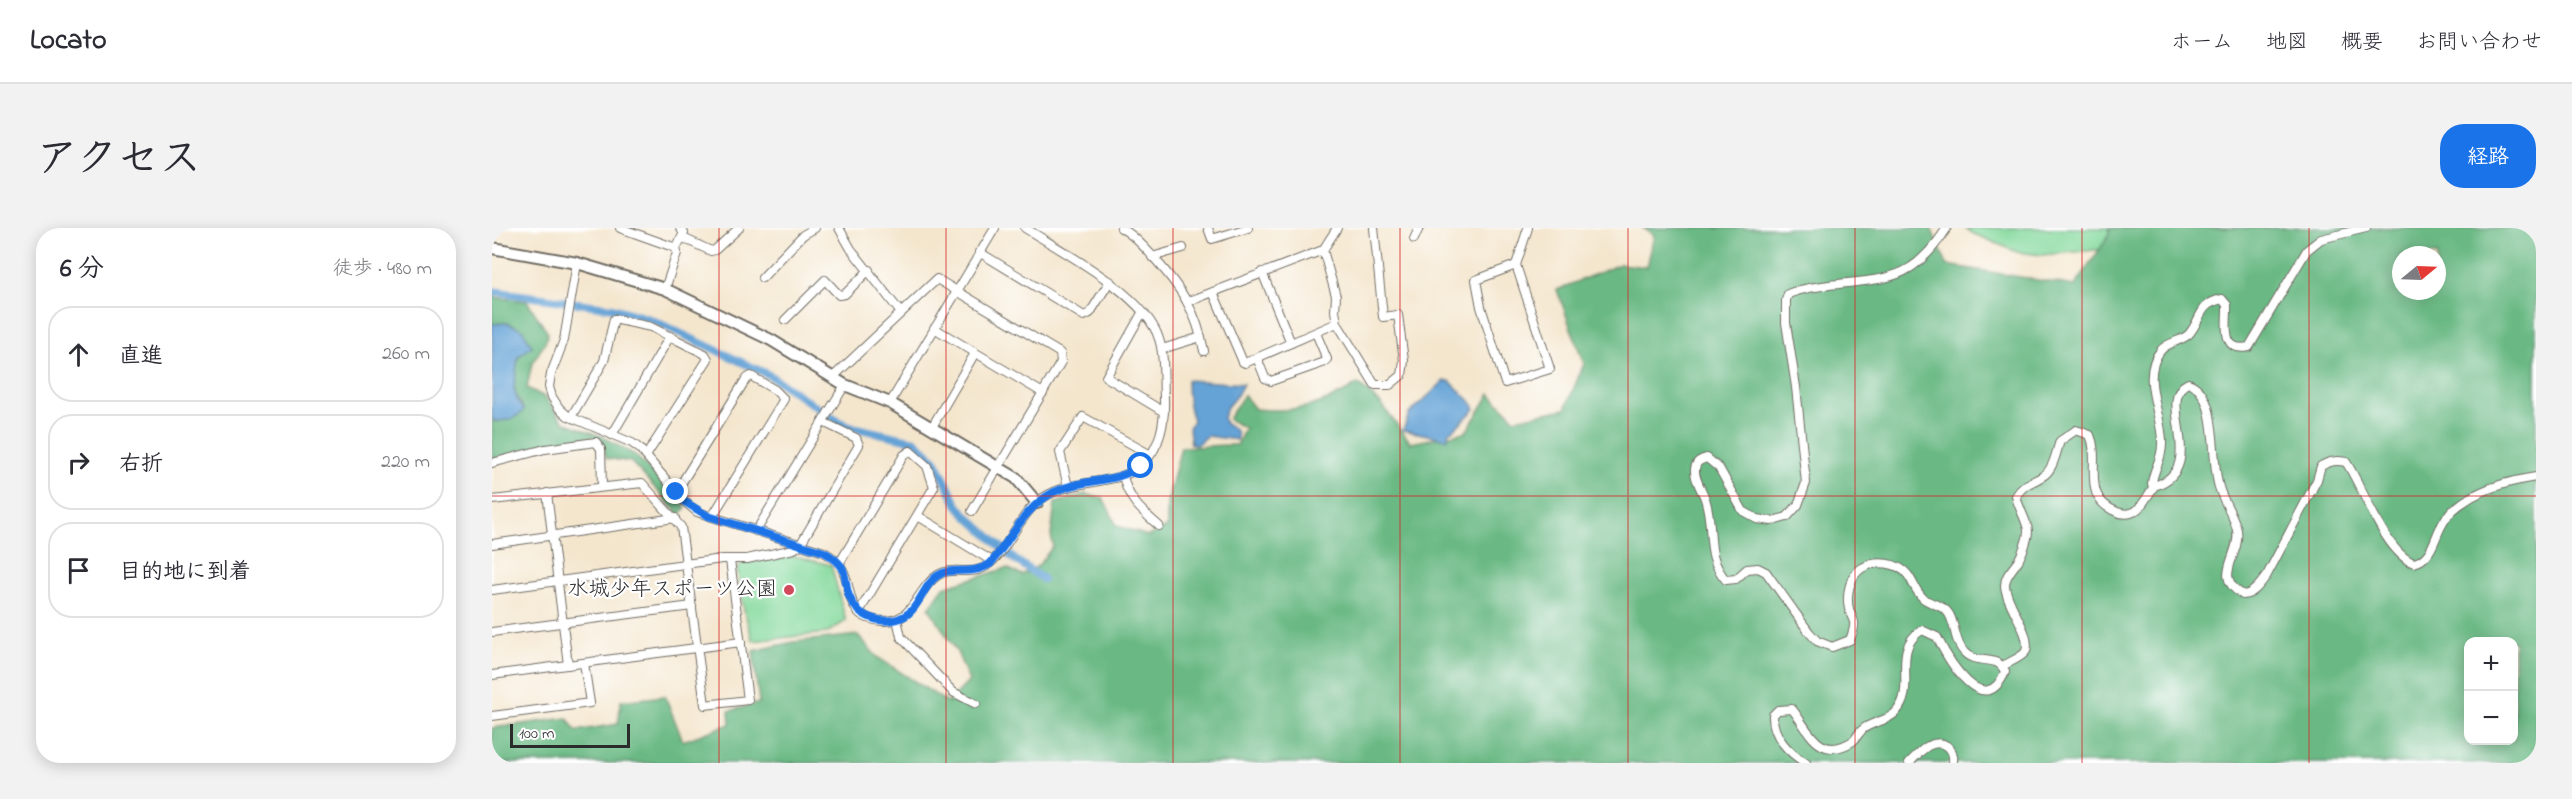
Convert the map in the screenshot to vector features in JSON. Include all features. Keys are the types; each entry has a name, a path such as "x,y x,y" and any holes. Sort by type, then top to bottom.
{"street":[{"path":"620,228 676,248"},
{"path":"665,289 677,253 676,248 683,238 684,233 680,228"},
{"path":"683,238 711,251 739,228"},
{"path":"762,278 803,235 815,228"},
{"path":"839,228 846,244 901,312"},
{"path":"890,403 995,228"},
{"path":"577,263 564,340 551,374 549,387 559,408 571,417 632,443 676,492 698,512 824,552 838,564 845,577 848,595 859,612 874,619 897,619 909,612 929,583 938,575 948,571 980,570 992,561 1036,503 1068,487 1123,476 1141,466 1162,433 1164,412 1162,349 1155,330 1122,290 1024,228"},
{"path":"1120,228 1129,232 1152,257 1187,302 1204,351"},
{"path":"1208,228 1212,239 1248,228"},
{"path":"1187,302 1323,250 1337,228"},
{"path":"1323,250 1336,296 1337,323 1375,385 1390,385 1402,375 1404,361 1398,315 1383,317 1374,228"},
{"path":"1414,239 1419,228"},
{"path":"1516,265 1476,280 1484,317 1505,384 1550,369 1516,265 1528,228"},
{"path":"1806,763 1794,756 1780,740 1772,727 1773,715 1778,710 1792,709 1812,741 1824,748 1839,748 1854,740 1862,729 1895,713 1902,701 1907,673 1905,655 1907,644 1922,630 1937,637 1945,655 1961,677 1978,690 1989,691 1995,688 2005,672 2003,666 1996,661 1982,661 1965,654 1958,645 1950,616 1945,608 1925,600 1907,573 1899,567 1883,562 1862,568 1853,578 1848,598 1854,621 1854,631 1850,640 1832,647 1817,641 1766,572 1758,568 1747,569 1736,579 1726,580 1716,569 1711,546 1710,511 1695,473 1696,465 1699,460 1707,458 1719,468 1743,511 1757,519 1772,521 1787,517 1798,505 1805,492 1804,462 1786,323 1788,294 1810,288 1893,278 1919,264 1947,228"},
{"path":"2154,486 2152,474 2162,459 2162,441 2152,389 2153,364 2162,349 2188,335 2199,313 2206,306 2222,299 2227,305 2225,327 2228,338 2233,345 2241,348 2249,347 2307,250 2321,239 2366,228"},
{"path":"492,248 577,263 665,289 771,340 832,378 890,403 932,427 1016,478 1036,503"},
{"path":"1152,257 1183,248"},
{"path":"979,252 1084,316 1090,313 1110,281"},
{"path":"785,320 825,280 839,295 845,294 869,270"},
{"path":"1262,272 1291,343"},
{"path":"832,378 937,279 1060,353 1061,362 972,511"},
{"path":"1212,292 1243,362 1337,323"},
{"path":"1142,313 1106,377 1164,412"},
{"path":"571,417 604,361 614,319 643,324 705,354 708,358 646,456"},
{"path":"934,328 1043,393"},
{"path":"1259,357 1265,378 1271,381 1325,362 1326,359 1316,333"},
{"path":"612,435 670,336"},
{"path":"1162,349 1201,338"},
{"path":"932,427 975,353"},
{"path":"676,492 746,379 751,376 775,390 784,399 712,518"},
{"path":"2003,666 2022,656 2026,647 2023,629 2012,609 2005,585 2008,573 2021,556 2028,534 2028,528 2021,515 2016,496 2026,483 2044,476 2054,460 2060,441 2076,430 2090,435 2094,453 2095,489 2098,498 2106,507 2120,513 2129,514 2139,509 2154,486 2163,483 2178,466 2182,454 2176,404 2178,393 2182,386 2188,383 2196,385 2208,402 2219,487 2237,530 2236,548 2227,577 2229,585 2242,595 2247,595 2258,587 2267,575 2317,480 2321,466 2329,462 2337,460 2346,462 2363,497 2400,554 2414,562 2426,558 2444,521 2459,505 2490,489 2515,480 2536,477"},
{"path":"756,531 845,385"},
{"path":"1068,487 1060,452 1083,417 1149,454"},
{"path":"492,590 788,552 800,545 859,446 856,438 823,422"},
{"path":"492,463 545,449 596,442 601,449 602,486"},
{"path":"838,564 907,451 927,466 935,484 859,612"},
{"path":"1123,476 1126,491 1132,501 1159,526"},
{"path":"492,500 639,481 681,527 705,705 748,700 730,560"},
{"path":"547,493 568,665"},
{"path":"918,516 992,561"},
{"path":"492,544 675,518"},
{"path":"492,632 692,606"},
{"path":"897,619 901,637 953,692 976,704"},
{"path":"492,675 741,642"},
{"path":"492,716 590,703 584,663"},
{"path":"1909,763 1927,746 1946,744 1954,754 1953,763"}],"green space":[{"path":"1643,228 1931,228 1947,265 2075,286 2108,237 2110,228 2536,228 2536,763 492,763 492,728 567,718 576,731 618,724 621,701 665,696 683,741 730,724 729,711 759,703 753,651 793,642 858,635 877,657 948,703 969,681 957,652 929,608 944,587 1007,568 1022,575 1038,566 1053,546 1051,535 1055,503 1085,494 1103,498 1117,526 1148,536 1167,527 1167,503 1181,447 1237,445 1245,428 1228,419 1244,395 1255,409 1297,409 1321,403 1358,384 1380,403 1411,443 1466,432 1490,394 1515,419 1565,409 1584,364 1557,290 1620,264 1647,267 1654,235"},
{"path":"1966,228 2291,228 2277,233 2042,255 2017,252 1972,233"},
{"path":"492,297 527,301 548,333 545,343 532,363 527,388 545,397 564,422 601,436 635,455 686,507 680,515 631,462 606,458 603,445 592,437 565,439 492,459 492,420 498,422 522,404 514,388 518,357 532,346 507,323 492,324"},
{"name":"水城少年スポーツ公園","path":"794,556 831,565 846,621 827,633 753,641 744,610 737,569 742,563"}],"water":[{"path":"507,323 522,329 532,346 518,357 514,388 517,400 524,410 514,417 496,421 492,420 492,324"},
{"path":"1187,380 1243,384 1227,407 1223,418 1225,424 1236,431 1237,440 1207,436 1196,445 1191,444 1189,428 1193,420 1188,400"},
{"path":"1444,381 1450,381 1475,409 1453,430 1449,431 1447,439 1403,430 1409,414"}],"waterway":[{"path":"492,291 613,308 650,319 769,375 839,422 915,441 935,460 957,504 966,515 1014,559 1043,579"}],"place":[{"name":"水城少年スポーツ公園","path":"789,590"}],"route":[{"path":"676,492 698,512 824,552 835,559 842,568 848,595 853,605 861,614 885,621 897,619 909,612 929,583 938,575 948,571 980,570 990,564 1036,503 1055,492 1086,482 1123,476 1141,466"}]}
